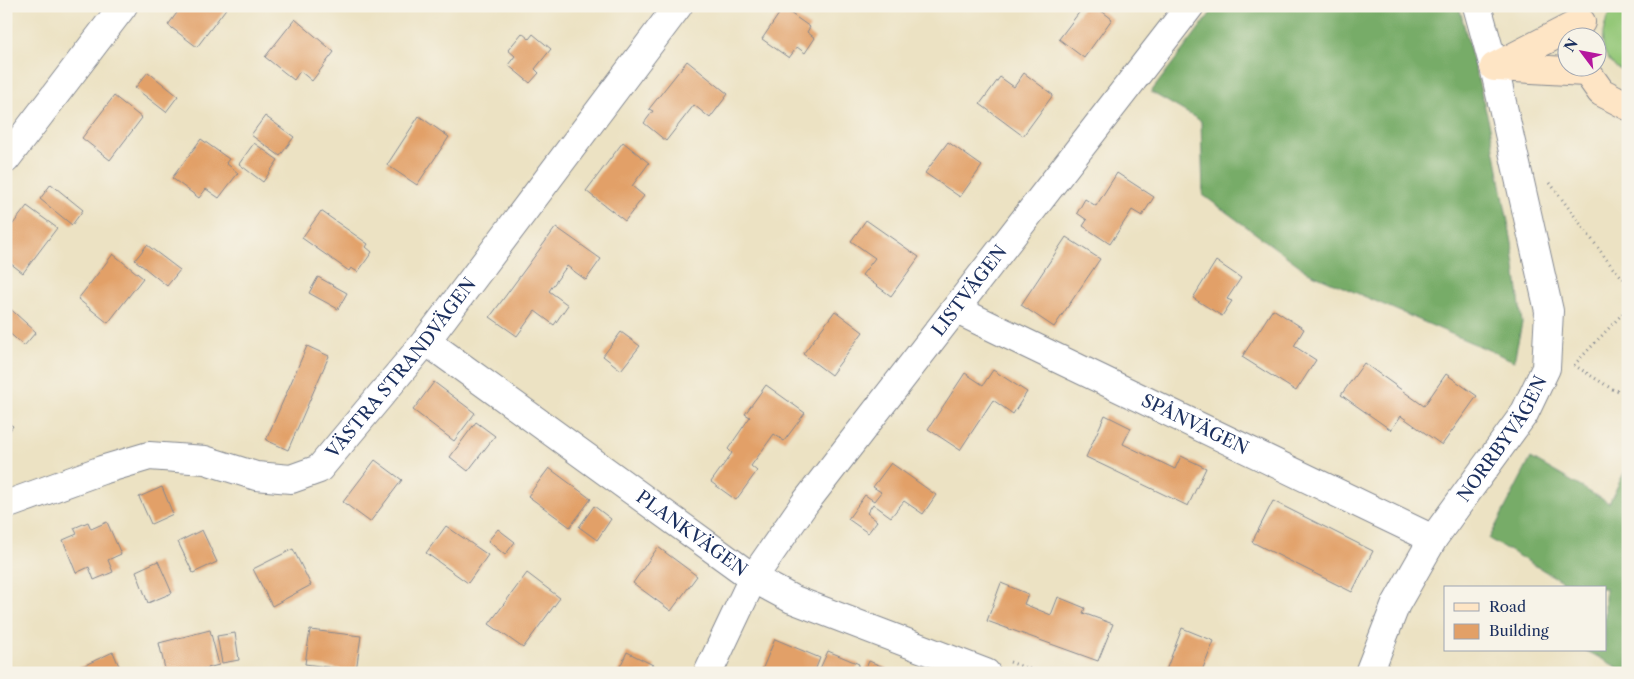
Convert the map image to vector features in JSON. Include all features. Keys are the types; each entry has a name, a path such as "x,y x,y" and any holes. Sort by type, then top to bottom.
{"main road":[{"path":"1494,67 1583,22"},
{"path":"1494,67 1556,69"},
{"path":"1590,78 1601,92 1627,108"}],"street":[{"path":"6,159 123,6"},
{"name":"VÄSTRA STRANDVÄGEN","path":"6,505 149,456 205,460 256,476 291,479 319,468 426,341 678,6"},
{"name":"LISTVÄGEN","path":"708,673 752,578 805,503 957,310 1190,6"},
{"name":"NORRBYVÄGEN","path":"1369,673 1396,604 1433,539 1524,414 1546,368 1548,311 1494,67 1477,6"},
{"name":"SPÅNVÄGEN","path":"957,310 1433,539"},
{"name":"PLANKVÄGEN","path":"426,341 752,578 792,599 986,673"}],"path":[{"path":"1549,182 1613,268 1628,283"},
{"path":"1574,365 1628,308"},
{"path":"1546,368 1574,365 1612,389 1628,394"}],"green space":[{"path":"1216,6 1459,6 1490,127 1512,243 1522,323 1514,361 1308,272 1203,195 1201,121 1151,92"},
{"path":"1616,6 1628,6 1628,73 1618,68 1606,55 1606,28 1604,28 1610,14"},
{"path":"1531,458 1609,503 1628,465 1628,673 1589,652 1606,652 1606,586 1571,586 1489,539"}],"building":[{"path":"182,6 228,6 197,47 168,25"},
{"path":"1084,6 1095,6 1112,19 1084,58 1059,39"},
{"path":"783,8 810,27 807,32 815,38 805,53 797,47 789,58 762,39"},
{"path":"295,19 334,52 312,81 300,71 294,80 265,57"},
{"path":"522,33 529,39 533,34 551,49 535,69 539,73 530,83 508,65 515,56 508,50"},
{"path":"687,61 728,94 710,118 694,105 666,141 644,123 653,111 649,109"},
{"path":"148,72 178,96 166,112 135,88"},
{"path":"1024,73 1053,95 1023,136 980,104 1000,77 1014,87"},
{"path":"114,96 142,118 110,160 82,138"},
{"path":"265,116 294,137 280,156 251,135"},
{"path":"419,116 449,137 417,185 387,165"},
{"path":"201,139 229,159 226,163 238,173 219,198 206,189 199,198 172,178"},
{"path":"623,142 649,163 632,186 644,196 625,221 586,191"},
{"path":"948,142 982,166 960,197 925,173"},
{"path":"254,143 278,160 263,182 239,164"},
{"path":"1117,173 1154,197 1142,216 1132,210 1110,244 1083,226 1087,220 1077,213 1085,199 1096,206"},
{"path":"51,184 83,210 72,225 40,199"},
{"path":"27,206 57,228 23,273 6,260 6,233"},
{"path":"321,211 368,244 366,247 372,252 358,272 351,268 349,271 302,238"},
{"path":"866,220 919,257 891,296 862,275 875,258 851,241"},
{"path":"556,227 601,259 586,280 567,266 549,291 568,305 554,325 535,311 517,336 490,317"},
{"path":"1066,237 1100,259 1054,327 1021,305"},
{"path":"147,245 180,270 167,286 135,260"},
{"path":"113,254 143,278 108,323 78,299"},
{"path":"1216,261 1241,278 1227,299 1232,301 1222,316 1193,298"},
{"path":"318,277 347,293 338,309 309,293"},
{"path":"6,305 36,332 24,346 6,330"},
{"path":"1273,309 1304,329 1294,346 1316,360 1296,391 1242,357"},
{"path":"835,311 863,332 831,375 803,354"},
{"path":"621,332 640,346 621,370 603,356"},
{"path":"307,346 329,356 288,450 266,440"},
{"path":"1364,363 1424,406 1446,374 1477,396 1442,445 1401,416 1391,430 1341,395"},
{"path":"993,370 1027,392 1013,414 993,400 960,450 928,429 965,373 983,385"},
{"path":"434,382 475,413 454,441 413,410"},
{"path":"766,385 805,413 784,441 774,434 751,466 757,471 736,500 711,482 732,453 728,449 750,417 745,414"},
{"path":"1105,415 1131,428 1123,444 1175,469 1181,456 1206,468 1188,506 1086,457"},
{"path":"6,422 13,426 6,436"},
{"path":"476,422 495,436 468,471 450,457"},
{"path":"375,460 402,480 370,522 343,502"},
{"path":"891,463 936,495 923,514 904,501 891,517 873,504 867,513 877,521 868,533 848,519 865,495 874,501 881,492 873,487"},
{"path":"549,468 591,499 570,527 528,496"},
{"path":"162,487 173,514 151,524 139,497"},
{"path":"1273,501 1373,551 1352,592 1252,542"},
{"path":"594,506 611,519 597,540 579,527"},
{"path":"88,522 91,529 107,522 121,554 108,560 113,572 94,580 89,567 76,573 63,540 77,534 74,528"},
{"path":"446,526 488,555 468,583 426,553"},
{"path":"498,529 515,542 505,555 488,541"},
{"path":"202,530 217,562 193,573 178,542"},
{"path":"658,547 697,576 671,611 633,583"},
{"path":"293,549 311,585 272,606 253,569"},
{"path":"158,561 172,593 148,603 136,571"},
{"path":"527,573 560,598 523,648 489,624"},
{"path":"1001,583 1028,594 1024,604 1051,615 1058,597 1085,608 1083,613 1113,624 1098,661 987,621"},
{"path":"1182,628 1214,641 1201,673 1165,673"},
{"path":"210,630 219,665 188,673 166,673 159,643"},
{"path":"310,630 361,636 356,671 305,664"},
{"path":"235,633 239,660 222,663 217,636"},
{"path":"775,639 820,658 814,673 769,673 762,670"},
{"path":"828,651 859,664 855,673 818,673"},
{"path":"113,652 122,673 68,673"},
{"path":"627,652 655,666 652,673 617,673"},
{"path":"869,661 898,673 864,673"}]}
